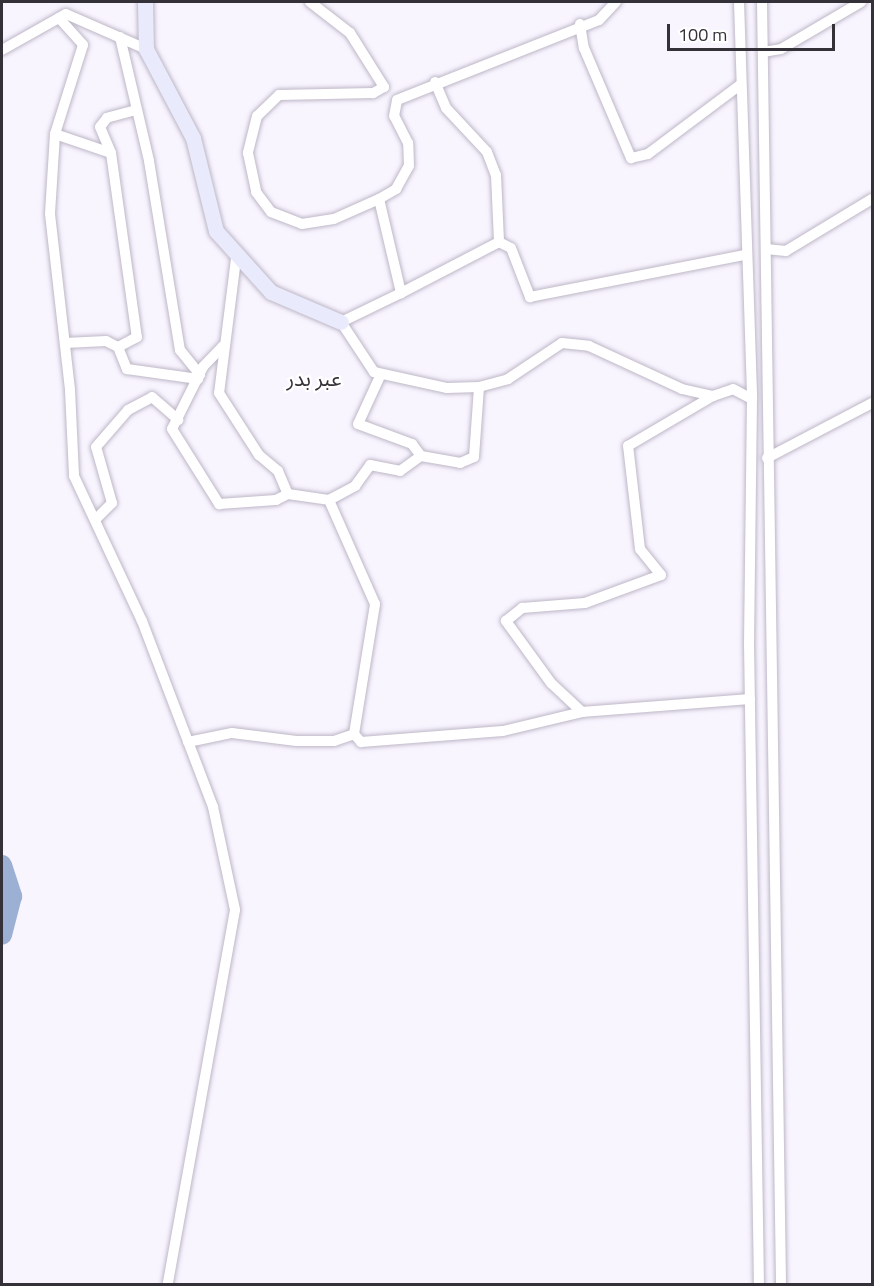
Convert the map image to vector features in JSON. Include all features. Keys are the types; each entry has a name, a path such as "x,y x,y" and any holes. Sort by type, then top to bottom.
{"street":[{"path":"145,2 146,49 193,138 216,231 236,259 271,292 341,322 374,372 447,388 479,387 508,379 562,343 589,346 682,389 713,396"},
{"path":"310,2 350,33 384,87 373,93 279,95 269,102 257,116 248,153 256,192 271,212 302,224 334,219 380,199 396,189 409,166 408,143 394,116 397,100 435,82 580,24 599,20 616,2"},
{"path":"739,2 744,255 752,399 750,699 759,1284"},
{"path":"762,2 781,1284"},
{"path":"763,52 781,49 861,2"},
{"path":"2,50 66,14 146,49"},
{"path":"59,18 83,45 55,134 51,249 65,343 74,476 95,520 213,807 235,910 168,1284"},
{"path":"580,24 584,48 631,158 648,154 740,85"},
{"path":"120,38 136,110 180,350 199,377"},
{"path":"435,82 446,108 486,152 496,175 499,242"},
{"path":"118,347 137,338 111,153 102,120 136,110"},
{"path":"55,134 111,153"},
{"path":"380,199 401,293"},
{"path":"766,249 786,252 873,200"},
{"path":"499,242 511,248 530,297 744,255"},
{"path":"341,322 499,242"},
{"path":"236,259 223,346 219,393 259,454 278,471 288,494"},
{"path":"65,343 106,341 118,347 126,369 199,377"},
{"path":"223,346 199,377 172,429 219,504 276,500 288,494 329,501 355,486 370,465 400,471 421,456"},
{"path":"381,374 358,424 405,441 421,456 460,464 474,457 479,387"},
{"path":"582,712 551,683 506,621 522,608 585,603 661,575 640,549 628,446 713,396 733,390 752,399"},
{"path":"95,520 112,503 96,447 128,410 152,397 178,420"},
{"path":"767,458 873,403"},
{"path":"329,501 375,604 354,734"},
{"path":"354,734 361,742 502,731 582,712 750,699"},
{"path":"188,742 232,733 297,741 334,741 354,734"}],"waterway":[{"path":"2,865 12,896 2,935"}],"district":[{"name":"عبر بدر","path":"314,378"}]}
